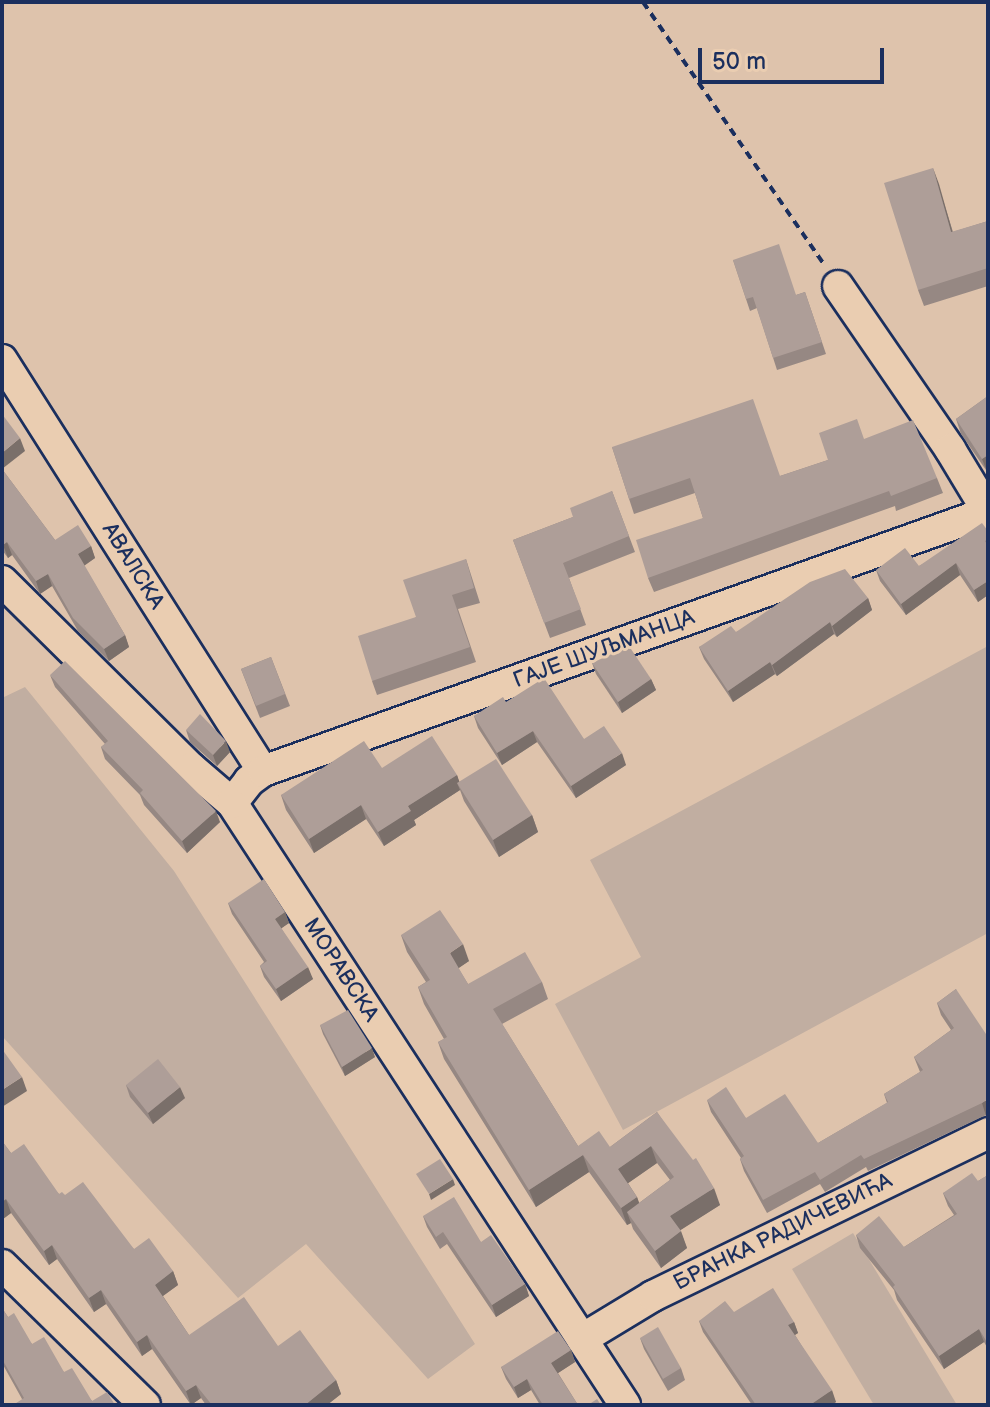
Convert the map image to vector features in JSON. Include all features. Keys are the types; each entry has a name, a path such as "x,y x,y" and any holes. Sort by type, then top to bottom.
{"street":[{"name":"ГАЈЕ ШУЉМАНЦА","path":"232,803 249,781 263,771 988,512 950,449 838,286"},
{"name":"АВАЛСКА","path":"2,360 263,771"},
{"name":"МОРАВСКА","path":"2,581 191,768 232,803 625,1405"},
{"name":"БРАНКА РАДИЧЕВИЋА","path":"582,1339 653,1296 988,1133"},
{"path":"2,1265 145,1405"}],"path":[{"path":"643,2 750,152 838,286"}],"shaded area":[{"path":"988,646 988,933 623,1130 555,1004 641,957 590,860"},
{"path":"25,687 174,871 475,1344 428,1379 306,1244 238,1298 2,1036 2,698"},
{"path":"853,1233 957,1405 874,1405 792,1269"}],"building":[{"path":"933,168 951,232 988,221 988,268 918,290 884,183"},
{"path":"779,244 796,295 805,292 822,342 773,358 753,297 746,299 733,260"},
{"path":"988,396 988,455 982,459 956,419"},
{"path":"753,399 780,476 828,460 819,433 857,419 864,439 913,420 937,478 891,496 889,491 648,578 636,540 703,518 690,478 629,499 612,447"},
{"path":"2,414 20,438 2,453"},
{"path":"2,469 55,540 78,525 91,546 78,554 125,635 104,649 73,618 48,574 36,581 7,542 2,544"},
{"path":"612,491 629,536 563,563 581,609 544,623 513,540 573,517 570,508"},
{"path":"982,523 988,531 985,541 988,546 988,581 974,590 956,563 901,604 876,570 905,548 919,566"},
{"path":"466,559 474,588 452,595 470,647 372,681 358,636 416,617 403,580"},
{"path":"845,569 868,598 832,626 830,622 772,665 770,662 728,691 699,647 731,626 736,632 810,582"},
{"path":"629,646 651,679 618,702 592,663"},
{"path":"271,657 285,694 256,706 241,669"},
{"path":"65,661 216,811 182,841 140,793 143,790 101,747 108,741 50,675"},
{"path":"544,678 584,739 604,726 622,753 571,786 533,731 497,753 474,716 503,697 506,702"},
{"path":"200,714 226,741 213,755 186,730"},
{"path":"432,736 457,775 408,806 411,811 378,832 361,805 309,839 281,795 364,741 382,768"},
{"path":"496,759 532,815 493,840 457,783"},
{"path":"264,879 285,912 275,919 308,967 276,989 260,966 267,961 228,903"},
{"path":"440,910 463,944 450,953 468,984 525,952 542,982 493,1009 578,1146 599,1131 610,1147 657,1112 693,1160 696,1158 714,1188 670,1216 681,1231 655,1251 627,1212 674,1177 651,1146 618,1169 637,1197 621,1208 583,1155 529,1190 438,1042 447,1037 418,987 430,980 401,935"},
{"path":"956,989 988,1037 988,1099 864,1159 861,1155 820,1180 815,1172 763,1200 740,1159 744,1156 707,1100 726,1087 746,1118 785,1094 818,1143 888,1102 884,1094 923,1070 914,1057 954,1028 937,1003"},
{"path":"348,1010 372,1048 342,1067 320,1025"},
{"path":"2,1049 22,1077 2,1090"},
{"path":"158,1059 180,1087 148,1113 126,1085"},
{"path":"2,1141 11,1153 24,1144 59,1194 62,1192 65,1195 83,1182 134,1249 149,1238 173,1271 155,1285 189,1335 244,1297 278,1346 300,1330 336,1380 305,1405 212,1405 196,1385 186,1391 147,1335 137,1342 101,1290 89,1298 52,1245 44,1251 6,1199 2,1202"},
{"path":"440,1159 453,1179 429,1194 416,1174"},
{"path":"972,1173 978,1181 988,1175 988,1344 979,1329 939,1356 893,1287 895,1285 856,1235 879,1216 904,1247 957,1214 943,1193"},
{"path":"454,1197 481,1242 491,1235 525,1284 492,1305 443,1232 436,1237 423,1216"},
{"path":"773,1288 794,1322 788,1325 832,1390 810,1405 756,1405 699,1321 725,1301 734,1312"},
{"path":"2,1308 8,1317 14,1313 32,1344 44,1337 64,1372 72,1368 92,1401 107,1392 115,1405 13,1405 24,1398 2,1359"},
{"path":"658,1327 681,1368 663,1379 640,1338"},
{"path":"558,1331 571,1350 551,1363 578,1405 543,1405 527,1379 514,1387 501,1367"}]}
